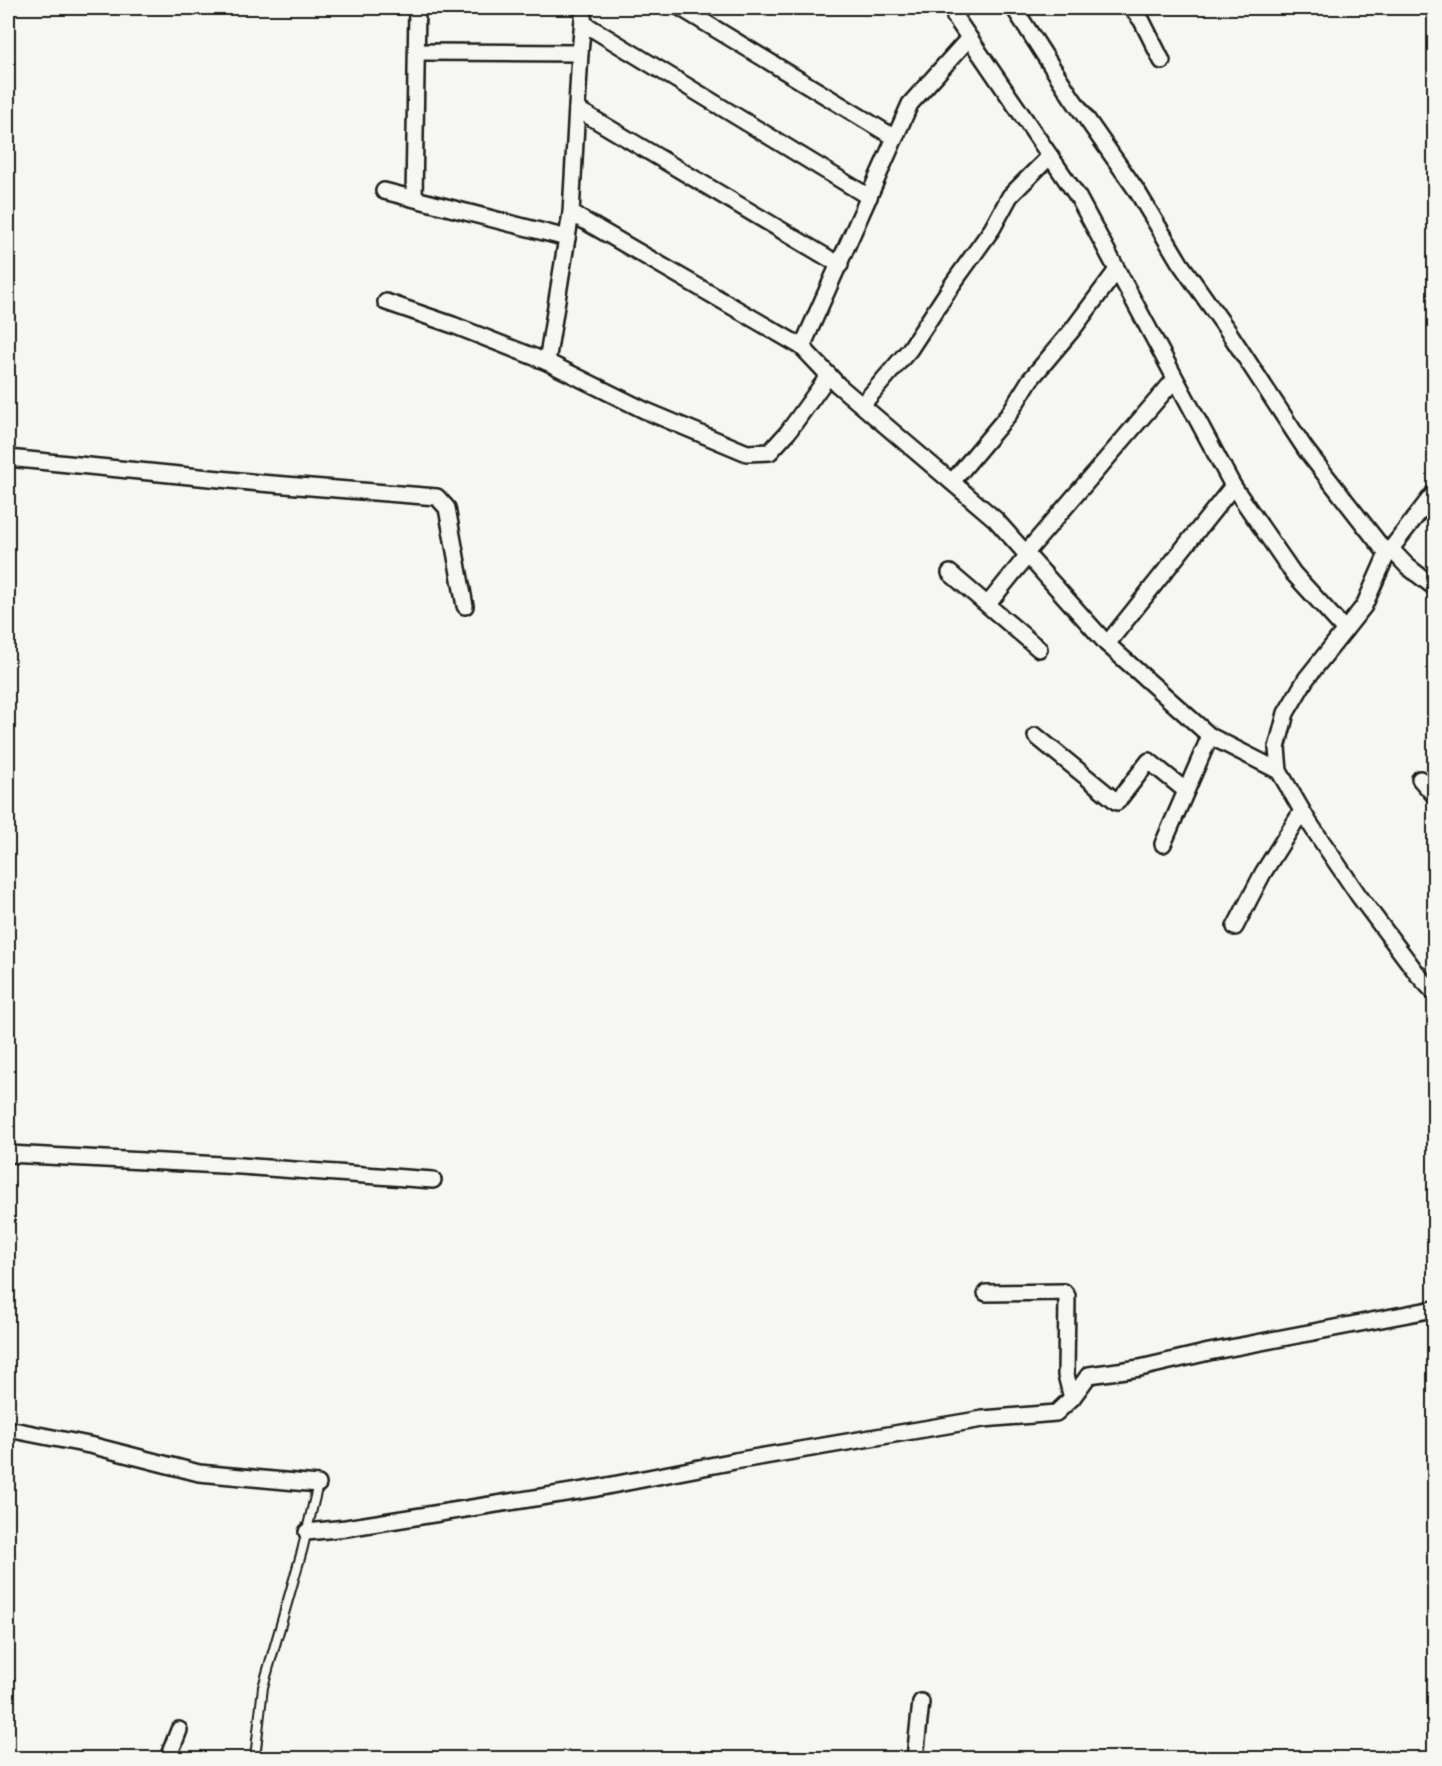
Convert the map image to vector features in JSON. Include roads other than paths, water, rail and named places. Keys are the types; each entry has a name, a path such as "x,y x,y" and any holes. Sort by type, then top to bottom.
{"street":[{"path":"414,198 417,8"},
{"path":"681,8 895,138"},
{"path":"961,8 955,17 1078,197 1233,486 1293,573 1345,630"},
{"path":"1014,8 1072,99 1137,191 1180,263 1228,331 1306,450 1389,551 1434,587"},
{"path":"1132,8 1142,21 1162,60"},
{"path":"547,362 571,213 583,15 869,197"},
{"path":"802,347 910,104 969,38"},
{"path":"418,52 580,53"},
{"path":"577,109 840,265"},
{"path":"862,405 910,349 992,229 1010,196 1050,156"},
{"path":"384,191 567,238"},
{"path":"571,213 802,347 862,405 994,519 1107,644 1210,736 1279,771"},
{"path":"952,482 1009,414 1030,380 1073,329 1117,270"},
{"path":"386,303 453,325 547,362 644,410 747,453 770,452 788,432 829,375"},
{"path":"988,604 1026,555 1175,379"},
{"path":"8,458 260,483 436,497 447,508 465,606"},
{"path":"1107,644 1233,486"},
{"path":"1434,493 1389,551 1364,606 1306,679 1286,713 1278,748 1279,771 1302,811 1359,896 1419,976 1434,992"},
{"path":"950,573 1039,649"},
{"path":"1036,736 1117,802 1149,761 1186,791"},
{"path":"1162,844 1210,736"},
{"path":"1420,779 1434,795"},
{"path":"1235,927 1263,873 1302,811"},
{"path":"8,1154 240,1166 433,1180"},
{"path":"986,1293 1064,1292 1067,1296 1066,1375 1072,1398"},
{"path":"307,1532 597,1488 735,1461 983,1419 1056,1413 1072,1398 1089,1375 1140,1368 1209,1352 1434,1309"},
{"path":"8,1429 94,1446 199,1473 318,1484"},
{"path":"915,1758 921,1702"},
{"path":"168,1758 179,1730"}],"lane":[{"path":"255,1758 263,1687 307,1532 318,1484"}]}
